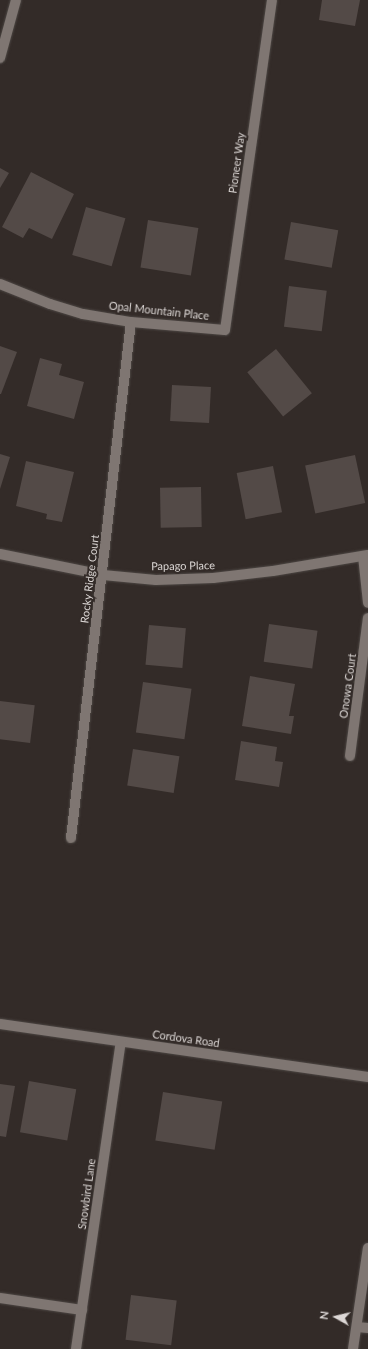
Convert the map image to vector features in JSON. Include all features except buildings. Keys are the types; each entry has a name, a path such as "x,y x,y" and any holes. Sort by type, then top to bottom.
{"street":[{"path":"0,58 16,0"},
{"name":"Pioneer Way","path":"225,330 272,0"},
{"name":"Opal Mountain Place","path":"0,284 50,304 131,322 225,330"},
{"name":"Rocky Ridge Court","path":"71,838 103,575 131,322"},
{"name":"Papago Place","path":"0,554 103,575 156,580 213,578 273,572 365,555"},
{"path":"365,555 368,603"},
{"name":"Onowa Court","path":"350,756 368,618"},
{"name":"Cordova Road","path":"0,1024 368,1077"},
{"name":"Snowbird Lane","path":"76,1349 122,1042"},
{"path":"353,1349 368,1248"},
{"path":"0,1298 82,1310"},
{"path":"357,1327 368,1328"}]}
